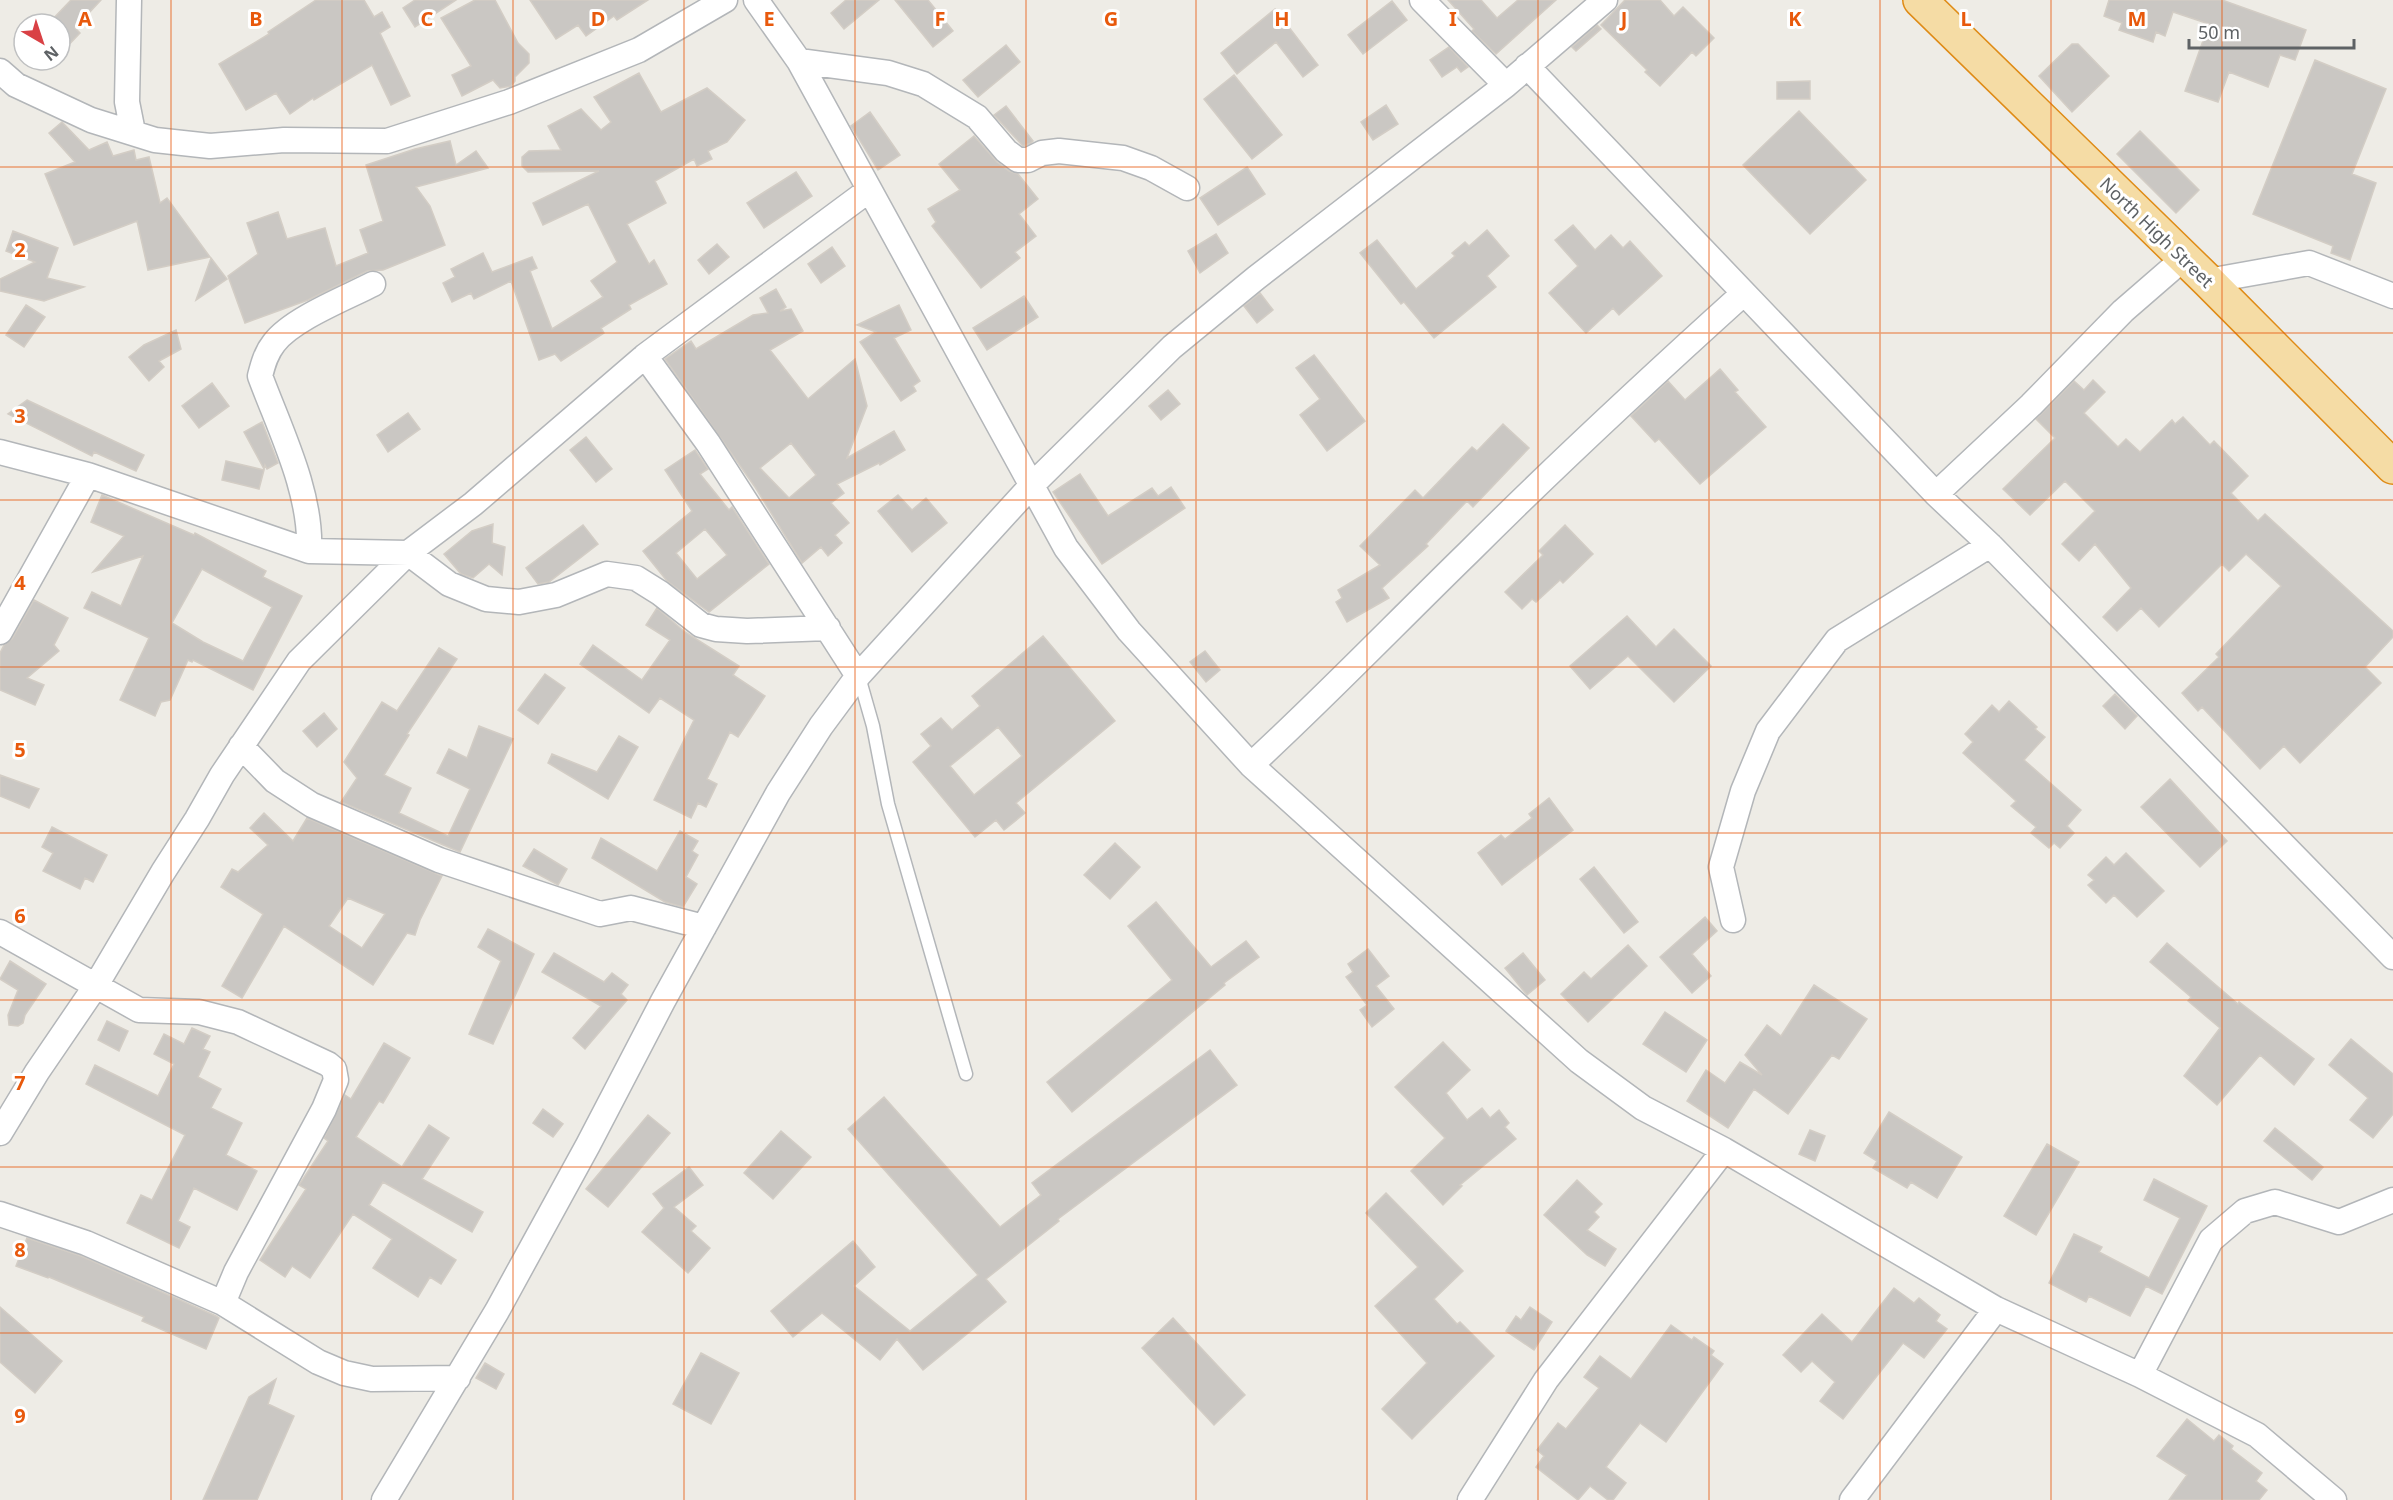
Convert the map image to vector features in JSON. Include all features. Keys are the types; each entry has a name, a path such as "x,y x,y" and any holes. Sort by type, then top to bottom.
{"highway":[{"name":"North High Street","path":"1920,0 2208,281 2393,467"}],"street":[{"path":"129,0 127,102 133,132"},
{"path":"0,71 16,85 91,120 155,140 210,146 284,140 387,141 509,102 639,50 725,0"},
{"path":"756,0 799,61 1066,548 1129,631 1251,765 1579,1061 1643,1108 1724,1150 1996,1308 2140,1375 2258,1435 2334,1500"},
{"path":"1422,0 1506,85"},
{"path":"384,1500 458,1378 582,1156 778,793 821,726 858,676 1031,486 1172,347 1256,278 1506,85 1605,0"},
{"path":"799,61 888,73 923,84 977,117 1006,151 1018,160 1028,160 1042,153 1059,151 1123,158 1151,168 1186,188"},
{"path":"1527,66 1936,494 1990,545 2393,957"},
{"path":"0,1133 37,1072 95,987 241,746 299,661 408,553 472,504 645,356 869,190"},
{"path":"1936,494 2031,405 2123,311 2183,259"},
{"path":"2208,281 2309,263 2393,296"},
{"path":"309,551 303,494 260,376 264,358 286,330 373,284"},
{"path":"1251,765 1667,362 1744,293"},
{"path":"645,356 708,443 858,676"},
{"path":"0,452 88,475 309,551 408,553 449,584 486,599 519,602 556,596 607,574 636,578 660,593 701,625 716,629 747,631 828,628"},
{"path":"0,632 88,475"},
{"path":"1733,920 1721,867 1743,791 1768,731 1837,640 1990,545"},
{"path":"241,746 275,781 312,805 439,860 600,914 631,908 704,927"},
{"path":"0,932 95,987 140,1010 199,1012 238,1022 328,1064 334,1069 336,1080 324,1109 236,1272 223,1303"},
{"path":"1470,1500 1546,1380 1724,1150"},
{"path":"2140,1375 2211,1240 2245,1211 2275,1202 2338,1222 2393,1200"},
{"path":"0,1214 86,1243 223,1303 318,1362 344,1373 372,1379 458,1378"},
{"path":"1852,1500 1996,1308"}],"lane":[{"path":"858,676 873,726 888,804 966,1074"}],"building":[{"path":"71,0 101,0 75,28 80,33 72,41 72,12 60,12"},
{"path":"316,0 364,0 374,17 382,12 390,27 380,33 410,96 391,105 372,65 314,100 313,98 290,114 276,93 246,110 219,64 269,34 268,32"},
{"path":"415,0 456,0 415,27 403,8"},
{"path":"475,0 495,0 518,43 529,54 529,63 515,77 511,86 500,88 493,80 462,96 452,75 471,66 441,18"},
{"path":"530,0 648,0 617,20 614,16 586,36 578,25 556,39"},
{"path":"846,0 879,0 844,29 831,13"},
{"path":"895,0 928,0 953,31 933,47"},
{"path":"1448,0 1481,0 1497,18 1518,0 1556,0 1496,54 1472,31 1474,29"},
{"path":"1625,0 1660,0 1674,16 1683,7 1714,38 1696,56 1692,52 1660,86 1601,25"},
{"path":"2109,0 2222,0 2306,30 2295,60 2280,55 2268,87 2229,72 2218,102 2185,91 2209,24 2173,12 2165,36 2156,32 2153,42 2119,30 2122,23 2104,16"},
{"path":"1392,1 1407,20 1363,54 1348,35"},
{"path":"1275,9 1318,65 1303,77 1276,42 1237,74 1221,53"},
{"path":"1597,25 1601,29 1576,51 1572,47"},
{"path":"2072,44 2078,44 2109,76 2072,112 2039,76"},
{"path":"1006,45 1020,62 978,97 963,80"},
{"path":"1449,47 1468,67 1461,72 1457,67 1442,77 1430,60"},
{"path":"2315,60 2386,89 2352,174 2376,183 2350,260 2331,253 2333,246 2253,214"},
{"path":"639,73 661,112 707,88 745,120 727,142 708,151 712,159 697,166 694,159 655,181 666,203 627,224 649,264 654,260 667,284 629,305 631,309 601,328 604,333 561,361 555,354 539,360 511,281 474,299 471,293 452,302 443,283 455,277 451,269 483,253 492,272 532,257 537,268 530,271 552,329 603,297 591,281 617,262 588,204 543,225 533,203 599,171 528,172 522,166 522,157 529,151 561,150 548,126 581,109 601,130 611,122 594,97"},
{"path":"1234,75 1282,135 1252,159 1204,99"},
{"path":"1810,81 1810,99 1777,99 1777,82"},
{"path":"1386,105 1398,124 1373,140 1361,122"},
{"path":"1006,106 1033,141 1031,143 1023,146 994,115"},
{"path":"1799,111 1866,180 1810,234 1743,165"},
{"path":"870,112 900,155 878,170 851,126"},
{"path":"62,122 89,150 107,142 113,156 134,150 136,160 149,157 160,203 167,198 210,257 148,270 137,221 74,245 45,174 75,162 49,133"},
{"path":"2140,131 2199,190 2176,213 2117,154"},
{"path":"974,136 997,162 1009,171 1018,174 1038,199 1019,214 1036,236 1015,252 1020,258 981,288 932,226 936,222 928,209 960,190 939,164"},
{"path":"450,141 456,165 476,151 488,168 416,187 430,206 445,245 383,270 367,271 308,300 245,323 228,276 258,254 247,223 278,212 287,239 325,228 336,266 368,253 360,230 383,221 366,165 415,149"},
{"path":"1247,167 1265,194 1218,225 1200,198"},
{"path":"796,172 812,196 764,228 747,203"},
{"path":"1573,225 1595,250 1611,235 1623,248 1630,241 1662,276 1619,315 1613,308 1586,333 1549,293 1578,266 1555,240"},
{"path":"1487,230 1509,256 1487,276 1496,287 1434,338 1404,302 1401,304 1360,253 1377,240 1416,289 1455,256 1452,253 1465,242 1469,246"},
{"path":"13,231 58,248 47,278 84,287 44,301 0,291 0,279 35,262 6,251"},
{"path":"1216,234 1228,253 1200,273 1188,251"},
{"path":"717,244 729,257 709,274 698,260"},
{"path":"832,247 845,266 821,283 808,264"},
{"path":"211,258 227,279 196,300"},
{"path":"776,289 786,307 780,311 791,309 803,331 770,350 808,399 855,359 867,406 847,458 894,431 905,450 880,465 879,463 837,484 844,493 831,503 849,523 835,535 842,543 828,556 821,547 802,563 755,487 665,359 691,341 696,349 753,315 768,313 760,298","holes":["791,443 816,475 789,498 760,468"]},
{"path":"1260,293 1273,310 1257,323 1244,306"},
{"path":"1024,296 1038,317 987,350 973,328"},
{"path":"26,305 45,317 24,347 6,335"},
{"path":"899,305 911,330 894,338 920,381 913,386 916,391 901,401 860,342 876,332 857,325"},
{"path":"176,330 181,349 159,361 164,367 149,381 129,357 144,345"},
{"path":"1314,355 1365,421 1327,451 1300,415 1320,399 1296,368"},
{"path":"1720,369 1738,390 1735,392 1766,427 1700,484 1659,439 1655,442 1631,416 1668,381 1685,400"},
{"path":"2093,380 2105,392 2084,413 2118,447 2126,439 2140,452 2172,420 2175,424 2183,417 2210,445 2214,441 2248,476 2231,493 2258,521 2265,514 2393,631 2393,637 2365,667 2381,683 2300,763 2284,746 2260,769 2202,707 2198,711 2182,693 2219,657 2216,654 2281,586 2246,554 2229,571 2222,564 2159,627 2141,608 2117,631 2103,617 2131,588 2095,544 2079,561 2062,544 2095,511 2065,481 2030,515 2003,489 2055,438 2036,419 2074,381 2084,390"},
{"path":"212,383 229,406 199,428 182,406"},
{"path":"1168,390 1180,404 1161,420 1149,406"},
{"path":"27,400 144,455 136,471 94,452 92,456 8,414"},
{"path":"408,413 420,429 388,452 377,435"},
{"path":"262,422 278,463 267,469 265,465 264,469 244,432"},
{"path":"1503,424 1529,448 1473,507 1467,501 1426,544 1428,546 1382,588 1389,598 1347,622 1336,602 1342,598 1338,590 1380,565 1360,546 1415,490 1423,498 1472,447 1477,451"},
{"path":"586,437 612,469 596,482 570,450"},
{"path":"695,450 708,469 700,474 729,510 732,507 769,564 709,612 667,581 643,551 692,511 665,470","holes":["705,529 727,555 697,579 676,553"]},
{"path":"226,461 264,470 259,489 222,480"},
{"path":"1080,474 1108,516 1152,488 1158,496 1171,487 1185,508 1102,564 1053,492"},
{"path":"102,495 194,535 195,533 266,571 263,577 302,596 253,690 193,660 192,662 188,660 170,700 161,702 155,716 120,700 149,638 84,608 92,592 121,606 143,556 93,572 124,536 91,522","holes":["202,569 272,607 243,661 203,642 172,623"]},
{"path":"898,495 912,510 926,498 947,523 912,552 878,511"},
{"path":"493,524 492,543 505,547 502,575 489,564 473,578 461,574 444,554 472,531"},
{"path":"583,525 598,544 549,582 538,584 526,568"},
{"path":"1565,525 1593,554 1563,583 1560,580 1536,602 1532,599 1522,609 1505,592 1543,555 1539,551"},
{"path":"34,600 68,618 54,645 59,651 27,678 44,685 35,705 0,690 0,653 4,645 12,639"},
{"path":"657,608 685,632 739,666 733,675 765,696 738,737 730,732 707,779 717,784 706,807 698,803 691,818 654,800 694,720 660,698 649,713 580,664 593,645 642,680 670,640 646,625"},
{"path":"1627,616 1656,647 1674,629 1711,666 1674,702 1628,656 1590,689 1570,666"},
{"path":"1043,636 1115,721 1016,803 1025,813 1004,830 996,820 975,837 913,762 931,746 921,734 941,718 952,730 980,706 972,696","holes":["998,727 1022,756 974,795 950,766"]},
{"path":"439,648 457,659 407,734 409,735 384,775 411,788 399,813 448,836 470,789 437,773 449,749 467,758 479,726 513,739 460,852 341,802 357,778 344,762 382,702 397,711"},
{"path":"1205,651 1220,670 1206,682 1190,662"},
{"path":"545,674 565,688 538,724 518,710"},
{"path":"2115,694 2137,716 2125,729 2103,706"},
{"path":"2009,701 2045,737 2024,760 2081,810 2067,826 2074,833 2060,848 2054,843 2049,848 2031,833 2036,827 2011,806 2016,801 1963,753 1973,742 1965,734 1992,705 1999,712"},
{"path":"324,713 337,729 317,747 303,731"},
{"path":"619,736 638,747 608,799 548,763 552,754 597,772"},
{"path":"0,775 39,789 29,808 0,796"},
{"path":"2170,779 2227,841 2200,867 2141,807"},
{"path":"1549,798 1573,830 1502,885 1478,853 1501,835 1505,839 1532,818 1529,814"},
{"path":"264,813 293,841 307,818 442,876 415,935 407,933 373,985 284,926 242,998 222,986 263,914 221,887 232,869 238,872 268,845 250,828","holes":["348,898 385,914 362,948 329,926"]},
{"path":"52,827 107,855 93,882 85,878 80,889 43,871 53,853 42,847"},
{"path":"680,831 698,841 692,851 698,855 686,877 697,884 683,907 665,902 592,858 601,838 657,871"},
{"path":"1115,843 1140,867 1110,899 1084,875"},
{"path":"534,849 567,869 558,885 523,866"},
{"path":"2126,853 2164,891 2137,917 2114,895 2106,903 2088,885 2094,880 2088,875 2106,857 2114,865"},
{"path":"1594,867 1638,922 1624,933 1580,879"},
{"path":"1156,902 1211,967 1246,941 1259,957 1224,983 1225,985 1072,1112 1047,1082 1172,980 1128,926"},
{"path":"1705,917 1717,931 1692,954 1711,976 1692,993 1660,957"},
{"path":"488,929 534,954 493,1044 469,1034 501,961 478,947"},
{"path":"2167,943 2238,1004 2239,1002 2314,1059 2294,1085 2260,1055 2217,1105 2184,1076 2220,1028 2188,1001 2191,997 2150,962"},
{"path":"1628,945 1647,966 1588,1022 1561,994 1584,972 1591,979"},
{"path":"1368,949 1389,976 1376,986 1394,1009 1372,1027 1360,1010 1367,1005 1346,977 1353,972 1348,964"},
{"path":"554,953 604,982 612,973 628,985 621,994 627,1000 585,1049 573,1038 601,1006 542,972"},
{"path":"1523,953 1545,980 1527,995 1505,968"},
{"path":"10,961 46,984 25,1015 23,1023 18,1026 9,1025 8,1015 18,990 0,979"},
{"path":"1814,985 1867,1019 1839,1059 1832,1055 1788,1114 1754,1089 1728,1128 1687,1101 1706,1070 1725,1083 1740,1062 1762,1075 1745,1055 1767,1025 1781,1036"},
{"path":"1665,1012 1707,1040 1686,1072 1643,1044"},
{"path":"107,1021 128,1031 119,1051 98,1040"},
{"path":"192,1028 210,1036 203,1049 210,1052 198,1077 221,1089 211,1108 242,1123 226,1155 257,1171 237,1210 194,1188 178,1221 190,1227 179,1248 127,1223 141,1195 152,1200 185,1135 86,1084 95,1065 158,1096 174,1064 154,1054 164,1034 184,1044"},
{"path":"2351,1039 2393,1074 2393,1114 2373,1138 2350,1120 2368,1098 2329,1065"},
{"path":"1443,1042 1470,1070 1446,1093 1467,1120 1482,1108 1490,1118 1499,1110 1509,1123 1505,1127 1516,1139 1460,1185 1462,1186 1443,1205 1411,1171 1445,1138 1395,1087"},
{"path":"384,1043 410,1058 383,1103 379,1101 356,1137 402,1167 429,1125 449,1138 422,1179 483,1212 472,1232 383,1182 369,1205 456,1260 441,1284 430,1277 418,1297 373,1268 392,1239 353,1214 310,1278 292,1266 285,1277 260,1260 306,1189 299,1185 328,1141 324,1138 345,1095 351,1099"},
{"path":"1210,1050 1237,1085 1058,1219 1059,1221 986,1279 1006,1302 923,1370 897,1339 880,1360 822,1313 793,1337 771,1311 853,1241 875,1267 854,1286 910,1331 978,1275 848,1129 884,1097 1000,1227 1041,1195 1032,1183"},
{"path":"543,1109 563,1124 553,1137 533,1123"},
{"path":"1889,1112 1962,1157 1937,1198 1911,1182 1907,1188 1873,1168 1877,1161 1864,1153"},
{"path":"648,1115 670,1133 608,1207 586,1189"},
{"path":"2275,1128 2323,1167 2312,1180 2264,1141"},
{"path":"1810,1130 1825,1136 1815,1161 1799,1154"},
{"path":"781,1131 811,1157 773,1199 744,1173"},
{"path":"2047,1144 2079,1162 2036,1235 2004,1216"},
{"path":"689,1167 703,1185 674,1207 696,1226 691,1231 710,1248 688,1273 642,1232 664,1208 653,1194"},
{"path":"2154,1179 2207,1206 2162,1294 2146,1286 2130,1316 2089,1296 2086,1302 2049,1283 2074,1234 2102,1247 2099,1252 2149,1278 2180,1218 2144,1200"},
{"path":"1577,1180 1602,1204 1594,1212 1599,1217 1587,1230 1616,1249 1605,1266 1587,1255 1544,1215"},
{"path":"1386,1193 1463,1271 1434,1299 1457,1324 1460,1322 1494,1356 1412,1439 1382,1409 1427,1363 1375,1306 1418,1267 1366,1213"},
{"path":"27,1238 81,1256 216,1316 219,1318 206,1349 142,1321 144,1317 49,1277 16,1266"},
{"path":"1894,1288 1914,1303 1919,1298 1940,1315 1936,1321 1947,1329 1924,1358 1903,1343 1843,1419 1820,1401 1835,1382 1812,1361 1801,1372 1783,1355 1822,1314 1852,1342"},
{"path":"0,1307 62,1361 35,1393 0,1362"},
{"path":"1530,1307 1552,1322 1534,1350 1506,1331 1516,1316 1521,1320"},
{"path":"1173,1318 1245,1395 1214,1425 1142,1348"},
{"path":"1671,1325 1692,1340 1694,1337 1714,1351 1711,1355 1723,1364 1666,1442 1640,1423 1606,1467 1626,1483 1613,1500 1608,1500 1590,1486 1578,1500 1536,1467 1544,1456 1537,1450 1558,1423 1566,1429 1599,1388 1584,1377 1600,1356 1631,1379"},
{"path":"701,1353 739,1373 711,1424 673,1404"},
{"path":"485,1363 504,1374 496,1389 476,1378"},
{"path":"276,1379 268,1404 294,1416 257,1500 203,1500 249,1397"},
{"path":"2187,1419 2214,1441 2219,1435 2233,1446 2231,1449 2262,1473 2256,1481 2267,1490 2259,1500 2169,1500 2187,1475 2157,1456"}]}
